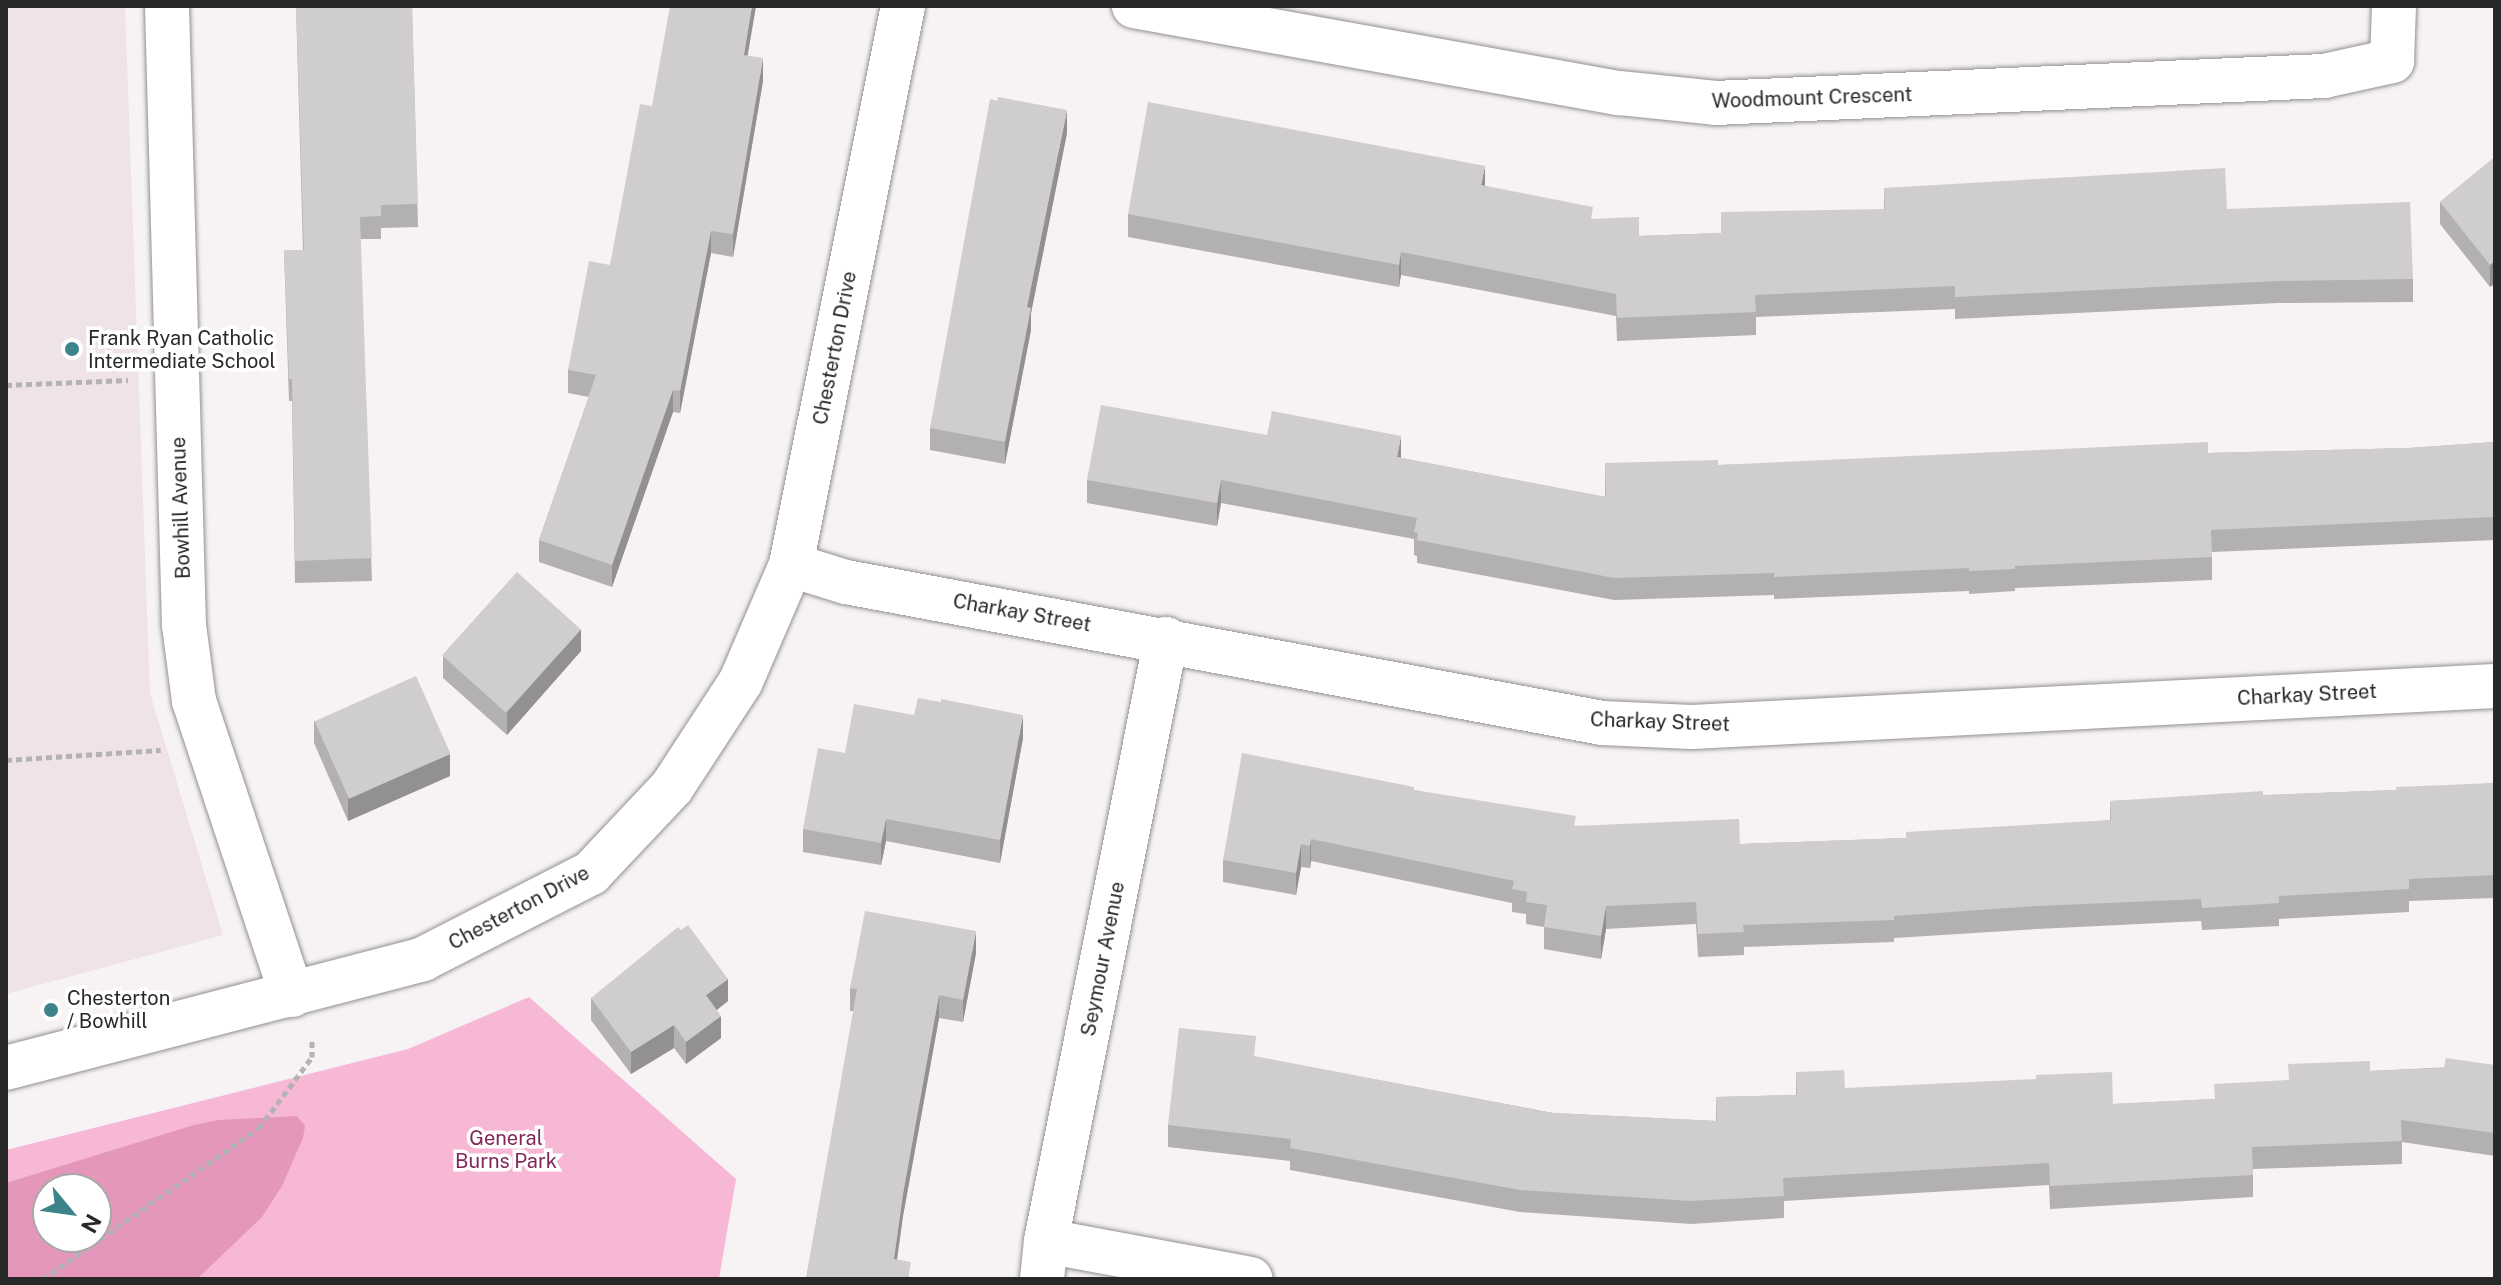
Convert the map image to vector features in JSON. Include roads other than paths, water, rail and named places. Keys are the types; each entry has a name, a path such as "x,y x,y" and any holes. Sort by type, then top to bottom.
{"street":[{"name":"Bowhill Avenue","path":"167,6 184,625 194,701 302,992"},
{"name":"Chesterton Drive","path":"6,1068 423,959 591,873 672,787 741,681 791,565 903,6"},
{"name":"Woodmount Crescent","path":"1134,6 1619,93 1715,103 2324,76 2392,61 2394,6"},
{"name":"Charkay Street","path":"791,565 846,582 1166,639 1602,723 1692,727 2495,686"},
{"name":"Seymour Avenue","path":"1044,1260 1166,639"},
{"path":"1044,1260 1251,1279"}],"place":[{"name":"Frank Ryan Catholic Intermediate School","path":"72,349"},
{"name":"Chesterton / Bowhill","path":"51,1010"}],"park label":[{"name":"General Burns Park","path":"506,1150"}]}
